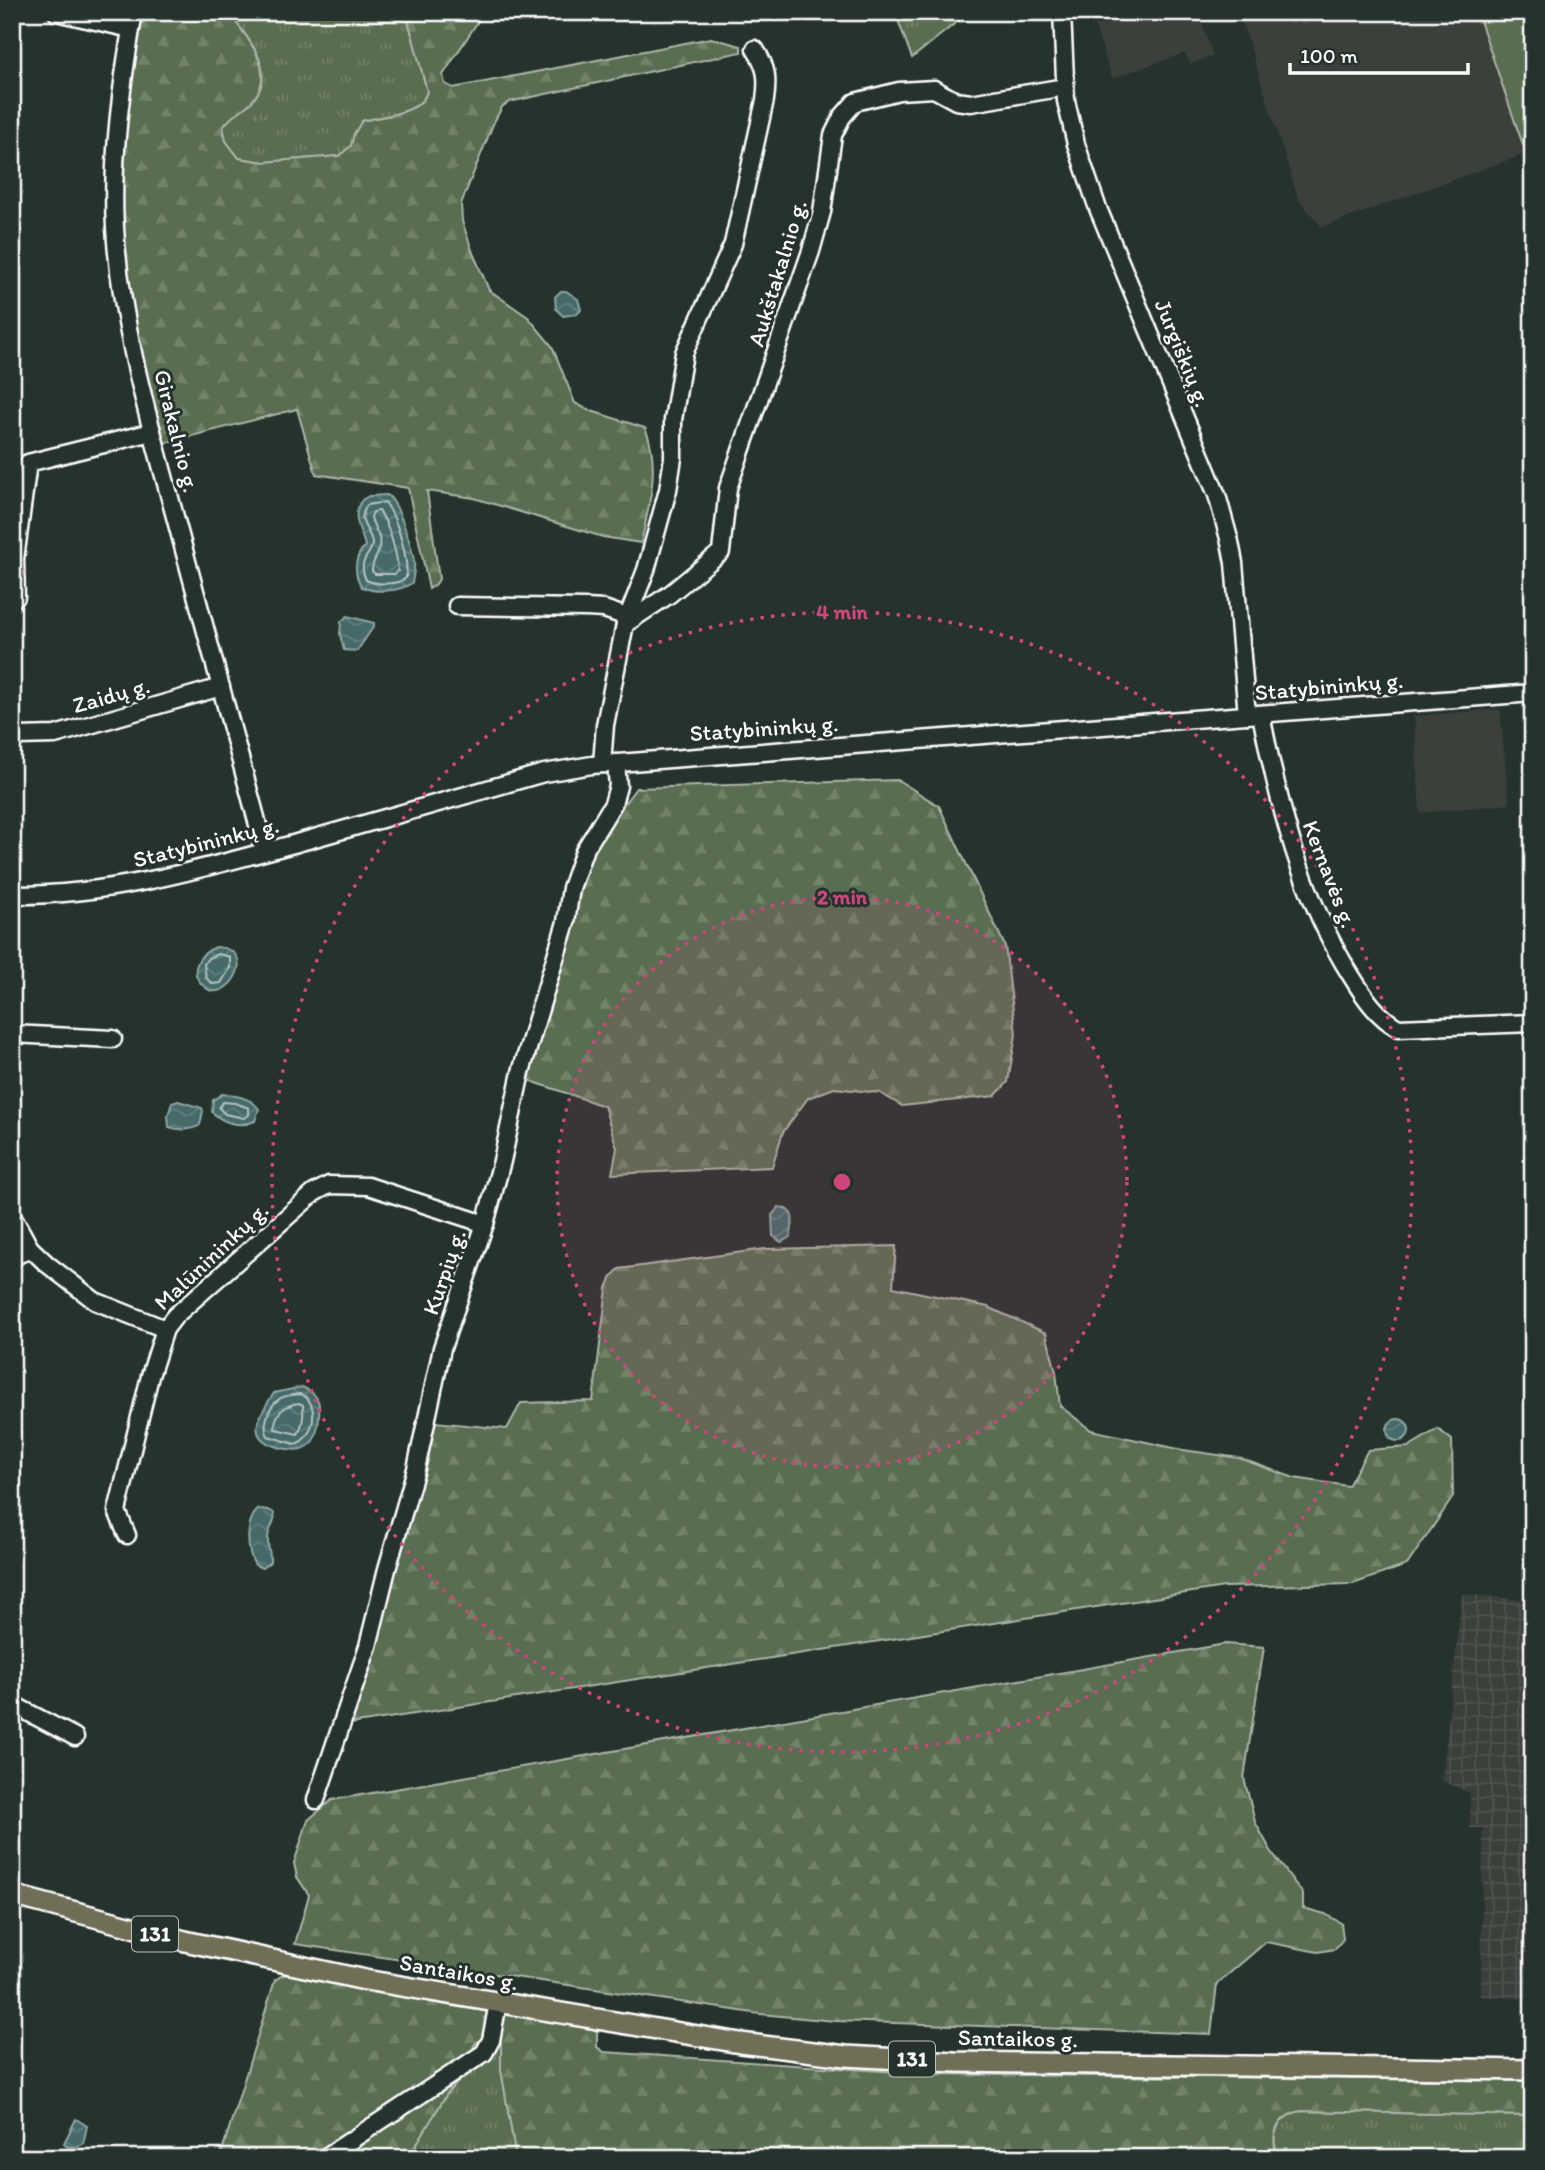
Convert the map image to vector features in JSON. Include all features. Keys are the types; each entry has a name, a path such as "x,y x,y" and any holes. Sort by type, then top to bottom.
{"main road":[{"name":"Santaikos g.","path":"12,1895 185,1941 299,1967 740,2043 860,2056 968,2062 1533,2070"}],"street":[{"path":"55,12 131,29"},
{"name":"Girakalnio g.","path":"134,12 119,131 115,190 115,228 124,306 152,432 265,851"},
{"name":"Jurgiškių g.","path":"1062,12 1065,87 1076,144 1097,206 1224,517 1234,563 1254,715"},
{"path":"609,763 605,725 626,620 646,570 668,490 673,458 673,420 684,353 733,244 765,100 768,80 764,63 755,49"},
{"name":"Aukštakalnio g.","path":"626,620 670,594 721,552 728,488 811,251 822,212 833,135 842,117 855,103 899,91 934,89 956,102 971,103 1065,87"},
{"path":"12,597 16,597 15,559 28,463 152,432"},
{"path":"457,606 604,609 626,620"},
{"name":"Zaidų g.","path":"12,734 55,735 221,687"},
{"name":"Statybininkų g.","path":"12,895 69,893 197,870 544,773 609,763 1533,693"},
{"name":"Kernavės g.","path":"1254,715 1292,849 1314,904 1340,958 1368,1002 1384,1020 1398,1028 1533,1023"},
{"name":"Kurpių g.","path":"316,1800 368,1646 416,1469 442,1348 485,1224 524,1061 566,922 571,888 584,851 613,804 618,786 609,763"},
{"path":"12,1034 113,1039"},
{"name":"Malūnininkų g.","path":"127,1535 117,1511 149,1376 165,1329 175,1316 258,1241 314,1193 329,1185 368,1186 485,1224"},
{"path":"12,1215 30,1248 95,1301 165,1329"},
{"path":"12,1258 30,1248"},
{"path":"12,1704 75,1737"},
{"path":"324,2158 484,2053 491,2040 498,2003"}],"shaded area":[{"path":"1108,12 1198,12 1213,56 1190,64 1185,53 1112,78 1092,17"},
{"path":"1239,12 1533,12 1533,151 1322,227 1299,200"},
{"path":"1500,709 1509,804 1420,813 1414,716"},
{"path":"1462,1594 1533,1601 1533,1999 1481,1996 1483,1828 1470,1828 1470,1793 1442,1781"}],"green space":[{"path":"140,12 228,12 257,54 262,78 252,101 223,127 226,141 239,158 264,162 339,156 351,146 362,121 400,113 418,105 424,99 427,91 406,12 484,12 443,75 445,84 453,88 711,38 741,46 741,52 509,102 502,107 494,122 461,204 462,221 489,290 528,317 552,346 575,403 588,410 645,428 650,442 653,470 641,543 603,537 474,498 427,491 439,579 429,589 408,488 316,474 297,409 164,443 135,322 120,229 121,151"},
{"path":"228,12 406,12 427,91 424,99 409,109 362,121 351,146 339,156 264,162 239,158 226,141 223,127 252,101 260,90 263,78 251,42"},
{"path":"895,12 969,12 912,58"},
{"path":"1477,12 1533,12 1533,127 1530,127 1533,141 1523,145"},
{"path":"898,780 939,806 1005,946 1016,1034 1008,1082 995,1096 902,1106 880,1093 834,1088 808,1098 783,1132 772,1167 612,1174 617,1148 604,1106 528,1080 594,844 636,788"},
{"path":"896,1246 893,1287 988,1307 1046,1333 1056,1372 1060,1406 1091,1430 1183,1450 1239,1458 1294,1478 1348,1486 1368,1450 1408,1447 1438,1429 1452,1440 1453,1497 1407,1565 1353,1584 1224,1587 350,1724 435,1422 507,1429 521,1403 593,1401 607,1288 612,1276 619,1269 765,1249"},
{"path":"1225,1644 1264,1647 1244,1778 1255,1822 1271,1851 1303,1894 1303,1908 1325,1914 1341,1923 1343,1939 1335,1949 1318,1952 1266,1942 1217,1984 1211,2034 835,2021 760,2014 295,1944 309,1895 297,1877 294,1863 308,1820 332,1800"},
{"path":"298,1974 452,2006 592,2027 597,2032 597,2047 604,2052 926,2074 1533,2081 1533,2116 1301,2111 1286,2117 1277,2128 1274,2142 1279,2158 516,2158 501,2069 501,2040 484,2036 474,2045 465,2075 448,2092 408,2158 220,2158 275,1980 283,1975"},
{"path":"483,2036 501,2040 501,2069 516,2158 408,2158 448,2092 465,2075 474,2045"},
{"path":"1301,2111 1533,2116 1533,2158 1280,2158 1275,2142 1277,2128 1286,2118"}],"water":[{"path":"561,291 566,291 578,299 581,310 577,314 563,316 556,309 555,297"},
{"path":"387,495 396,506 404,525 413,554 414,572 412,583 387,591 362,587 356,571 357,560 365,546 357,518 359,506 362,500 369,496"},
{"path":"347,616 374,623 357,651 344,650 340,635 341,622"},
{"path":"216,947 230,950 237,957 239,965 231,983 214,991 200,983 196,971 199,959"},
{"path":"222,1094 242,1098 256,1105 259,1109 255,1121 238,1124 226,1122 216,1116 212,1112 213,1100"},
{"path":"178,1101 202,1108 200,1125 184,1129 169,1127 168,1115 172,1103"},
{"path":"779,1207 789,1211 792,1218 790,1237 781,1242 773,1236 772,1215"},
{"path":"302,1387 311,1392 318,1401 318,1426 313,1441 309,1446 296,1450 267,1443 258,1432 258,1425 268,1401 274,1393"},
{"path":"1398,1419 1406,1422 1409,1430 1406,1438 1398,1441 1390,1438 1387,1430 1390,1422"},
{"path":"259,1509 268,1510 275,1515 268,1538 270,1562 262,1568 255,1565 252,1559 248,1536 251,1520"},
{"path":"76,2119 87,2126 83,2144 70,2147 64,2143"}]}
